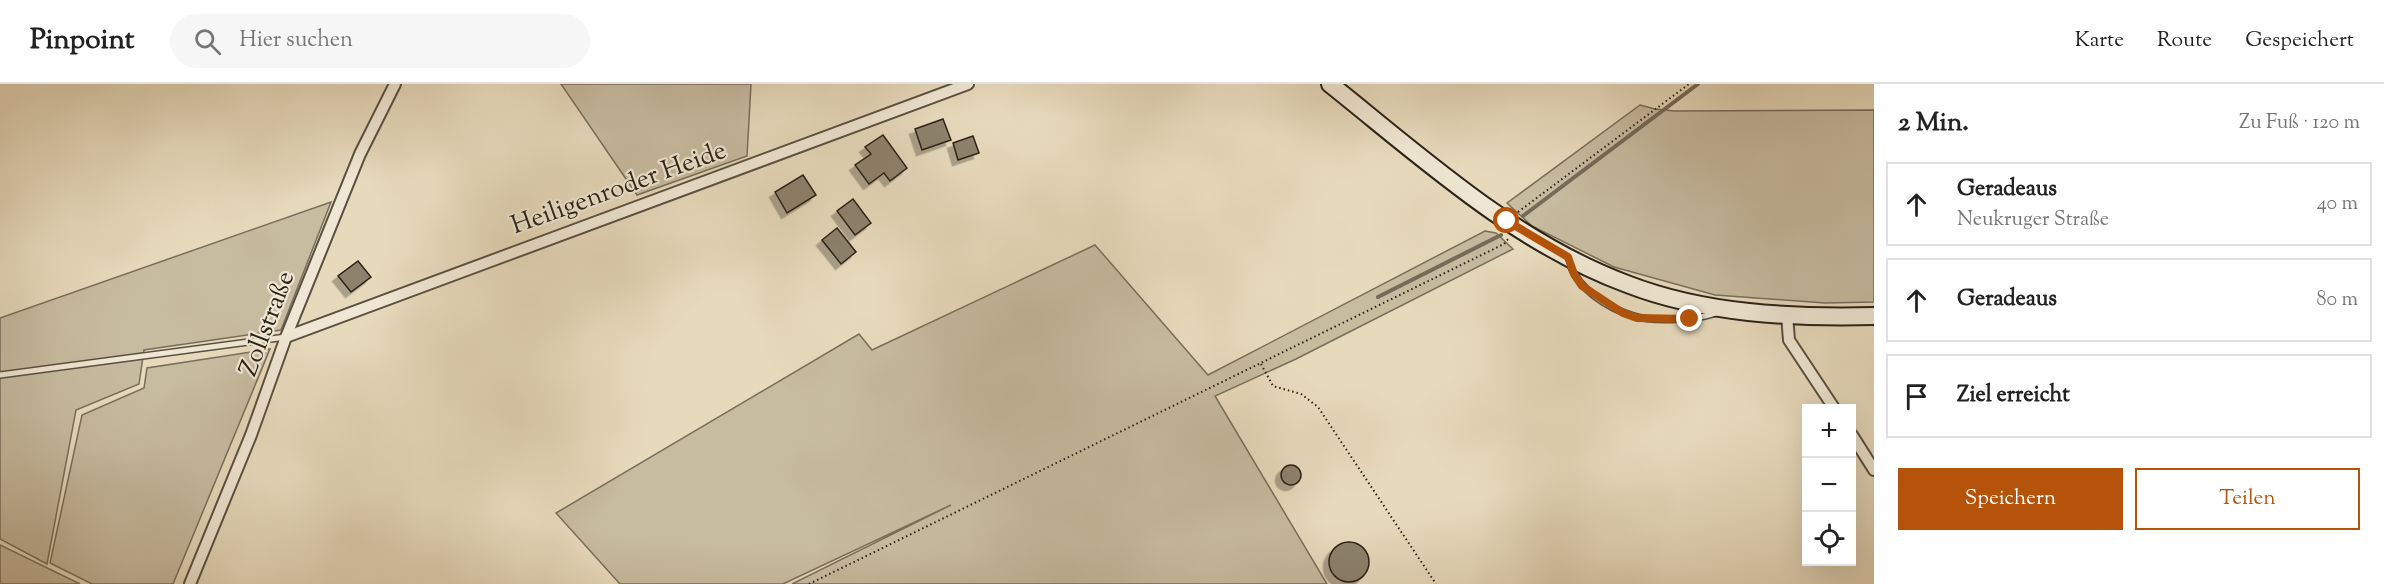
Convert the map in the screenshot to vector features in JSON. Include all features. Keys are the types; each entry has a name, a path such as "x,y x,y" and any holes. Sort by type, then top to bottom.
{"street":[{"name":"Zollstraße","path":"190,584 251,435 286,337 360,154 395,84"},
{"name":"Heiligenroder Heide","path":"286,337 968,84"},
{"path":"1330,84 1512,225 1568,257 1627,285 1671,298 1726,309 1787,315 1874,316"},
{"path":"1787,315 1790,340 1831,404"},
{"path":"1856,443 1874,470"}],"lane":[{"path":"1568,257 1574,274 1582,286 1609,305 1637,318 1690,319 1707,317 1726,309"},
{"path":"0,375 286,337"}],"path":[{"path":"809,584 1504,244 1512,225 1689,84"},
{"path":"1261,364 1273,386 1301,394 1318,407 1436,584"}],"shaded area":[{"path":"561,84 751,84 747,156 637,195"},
{"path":"1640,105 1675,111 1874,110 1874,302 1825,303 1715,295 1614,267 1532,226 1507,203"},
{"path":"331,202 281,330 144,350 139,384 76,410 47,564 0,539 0,318"},
{"path":"1485,231 1496,233 1513,249 1296,359 1215,396 1327,584 792,584 951,505 783,584 620,584 556,513 859,334 872,350 1095,245 1208,375"},
{"path":"270,349 173,584 92,584 50,563 82,415 144,388 147,368"},
{"path":"0,545 80,584 0,584"}],"building":[{"path":"943,119 951,140 922,150 915,129"},
{"path":"883,135 907,168 890,181 884,173 869,184 855,165 871,154 865,147"},
{"path":"973,136 979,153 958,160 953,143"},
{"path":"803,175 816,195 787,213 775,192"},
{"path":"853,199 871,223 855,235 837,211"},
{"path":"837,228 856,252 841,264 822,240"},
{"path":"358,261 371,277 351,292 338,276"},
{"path":"1291,465 1298,468 1301,475 1298,482 1291,485 1284,482 1281,475 1284,468"},
{"path":"1349,542 1357,543 1363,548 1368,554 1368,570 1363,576 1357,581 1349,582 1341,581 1335,576 1330,570 1329,562 1330,554 1335,548 1341,543"}],"waterway":[{"path":"1523,216 1698,84"},
{"path":"1378,297 1501,235"}],"route":[{"path":"1507,221 1568,257 1574,274 1582,286 1623,313 1637,318 1690,319"}]}
